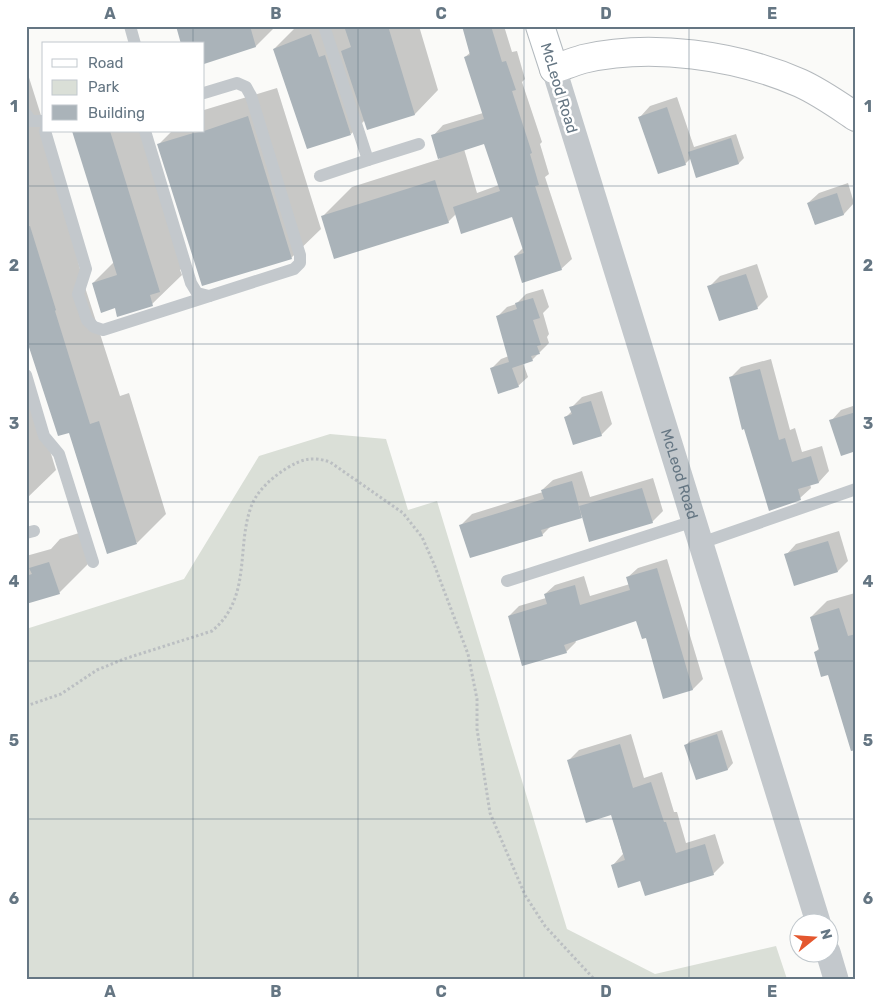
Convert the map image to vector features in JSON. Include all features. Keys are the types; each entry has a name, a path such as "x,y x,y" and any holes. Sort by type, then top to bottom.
{"main road":[{"name":"McLeod Road","path":"540,26 554,69"},
{"path":"554,69 590,58 638,52 693,55 729,60 801,83 833,101 856,117"}],"street":[{"name":"McLeod Road","path":"554,69 815,912"},
{"path":"831,962 836,979"}],"lane":[{"path":"130,26 134,42"},
{"path":"324,26 368,160"},
{"path":"46,132 86,269 78,294 87,320 94,327 103,330 294,269 300,263 300,255 251,96 246,87 237,83 205,92"},
{"path":"26,114 31,121 42,124"},
{"path":"146,132 192,283 197,292 209,296"},
{"path":"320,176 419,144"},
{"path":"26,375 44,436 59,454 93,562"},
{"path":"507,581 856,489"}],"path":[{"path":"26,706 61,694 98,670 124,659 212,631 219,625 230,607 238,588 251,506 263,488 277,474 306,459 318,458 330,462 404,513 422,537 468,654 477,699 477,729 490,813 525,895 545,926 594,979"}],"green space":[{"path":"330,434 386,439 408,510 437,501 567,929 655,974 776,946 787,979 26,979 26,629 184,579 259,456"}],"building":[{"path":"176,26 250,26 256,47 205,64 205,42 180,42"},
{"path":"344,26 388,26 415,115 367,130 341,51 351,47"},
{"path":"462,26 491,26 502,62 506,61 516,90 512,91 532,153 530,154 539,185 535,186 562,270 522,283 514,256 524,253 512,217 461,234 453,207 500,191 484,144 438,159 431,135 484,119 464,57 470,55"},
{"path":"311,34 319,57 325,55 351,135 307,149 273,49"},
{"path":"667,107 686,165 658,174 638,117"},
{"path":"248,116 292,259 202,286 157,144"},
{"path":"72,132 110,132 160,292 150,295 153,306 117,317 115,308 101,313 92,283 117,275"},
{"path":"731,138 739,164 696,178 688,152"},
{"path":"435,180 449,223 334,259 321,216"},
{"path":"837,193 844,215 815,225 807,203"},
{"path":"30,226 90,424 99,421 137,544 107,554 69,433 58,436 26,338 26,227"},
{"path":"746,274 758,309 719,321 707,286"},
{"path":"533,298 540,318 533,320 541,345 537,346 540,354 531,356 533,361 512,368 519,387 498,394 490,368 509,362 496,316 517,309 515,303"},
{"path":"760,369 779,440 785,438 792,462 811,456 819,483 798,489 801,500 769,511 744,429 742,430 729,377"},
{"path":"591,401 602,436 573,445 564,417 572,414 569,407"},
{"path":"856,412 856,451 841,456 829,420"},
{"path":"572,481 582,518 541,530 543,536 470,558 459,525 544,499 541,490"},
{"path":"642,488 653,523 589,542 579,506"},
{"path":"828,541 838,572 794,586 784,554"},
{"path":"49,562 60,594 26,604 26,576 32,574 29,568"},
{"path":"657,568 693,690 663,699 646,638 642,639 636,621 564,645 567,653 522,666 508,616 547,604 544,594 575,585 580,605 630,590 626,577"},
{"path":"839,608 848,636 856,634 856,750 851,751 828,675 821,677 814,652 819,650 810,617"},
{"path":"717,734 728,770 696,780 684,745"},
{"path":"620,744 633,788 651,782 676,853 705,844 714,875 645,896 640,881 618,888 611,865 625,860 611,815 586,823 567,760"}]}
